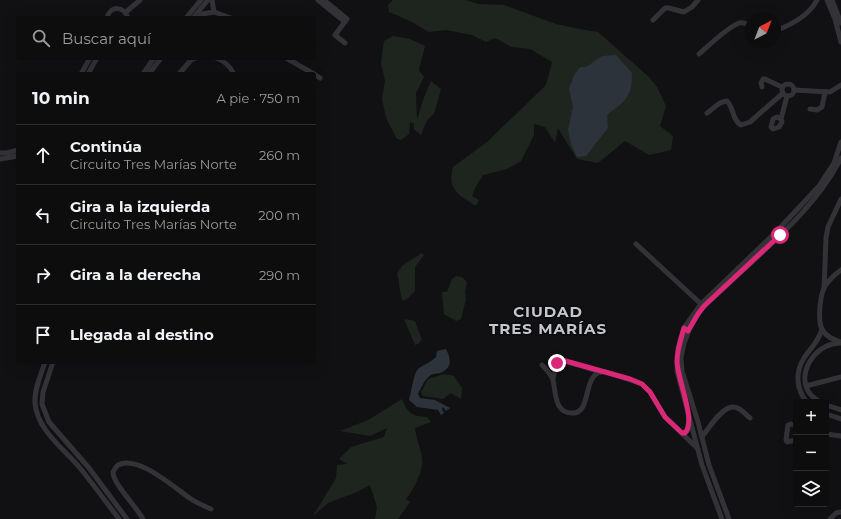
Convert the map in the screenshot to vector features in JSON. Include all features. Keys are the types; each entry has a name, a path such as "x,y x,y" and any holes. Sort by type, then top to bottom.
{"street":[{"path":"108,16 110,11 115,9 120,9 127,15 140,0"},
{"path":"188,16 201,0"},
{"path":"194,16 208,0"},
{"path":"212,0 214,12"},
{"path":"318,0 345,22"},
{"path":"324,0 347,19 335,35 345,43"},
{"path":"653,20 665,8 684,12 692,7 698,0"},
{"path":"781,28 794,23 806,14 817,1 829,1"},
{"path":"829,1 841,23"},
{"path":"829,1 840,32 841,42"},
{"path":"194,16 214,12 225,16"},
{"path":"699,54 732,28 740,23 745,23"},
{"path":"82,72 89,60"},
{"path":"89,72 96,60"},
{"path":"144,72 153,60"},
{"path":"150,72 160,60"},
{"path":"181,72 191,60"},
{"path":"222,60 230,67 233,72"},
{"path":"290,60 311,72"},
{"path":"316,75 320,78"},
{"path":"762,87 761,83 765,79 784,92 792,93 794,90 825,92 835,90 841,85"},
{"path":"781,119 785,84 792,86 794,90"},
{"path":"707,113 724,100 730,105 735,120 741,125 745,124 750,122 784,92"},
{"path":"810,109 817,110 822,107 825,92"},
{"path":"722,519 709,486 679,378 677,361 678,348 686,329 701,304 779,233 826,176 834,163 841,142"},
{"path":"0,153 16,151"},
{"path":"0,159 16,156"},
{"path":"729,519 713,478 682,371 681,358 686,329 704,306 817,195 830,179 841,158"},
{"path":"841,199 828,227 826,238 824,289 820,322 822,329 830,338 841,343"},
{"path":"636,244 701,304"},
{"path":"824,289 830,280 841,270"},
{"path":"805,399 800,392 798,380 799,368 803,359 819,340 822,329"},
{"path":"816,399 806,386 805,380 807,368 813,356 825,346 841,343"},
{"path":"602,372 597,373 592,379 584,404 576,413 571,414 564,411 560,407 554,394 553,379 558,360 630,379 642,384 650,392 665,417 691,444 698,449"},
{"path":"44,364 36,390 35,403 37,416 51,437 79,467 119,519"},
{"path":"52,364 43,392 42,404 49,422 89,468 127,519"},
{"path":"542,365 553,379"},
{"path":"806,386 841,377"},
{"path":"702,437 728,407 733,406 738,408 750,418"},
{"path":"829,406 840,409"},
{"path":"838,418 835,413 840,409"},
{"path":"682,433 685,433 688,427 689,414"},
{"path":"793,425 788,425 786,440 787,442 793,441"},
{"path":"829,434 841,436"},
{"path":"143,519 115,481 113,472 118,466 126,463 134,464 148,470 210,509"},
{"path":"830,519 836,513 841,512"}],"shaded area":[{"path":"393,0 466,0 478,4 504,5 556,24 598,32 649,77 657,87 666,106 660,126 673,136 671,150 649,155 625,141 598,163 577,159 558,128 555,143 545,127 534,124 534,135 521,161 507,169 483,175 472,196 479,200 476,206 460,195 453,187 453,167 487,142 546,85 552,62 530,49 512,47 495,38 486,42 472,35 446,30 429,32 410,21 389,12 388,5"},
{"path":"393,36 410,39 425,46 419,70 424,77 416,93 417,120 431,81 441,89 434,114 427,120 421,135 414,129 414,124 410,122 409,134 401,140 397,139 386,118 382,99 385,81 381,62 384,41"},
{"path":"616,55 632,73 631,88 627,98 607,115 608,128 586,156 577,157 571,144 568,130 573,107 569,89 574,75 580,67 586,67 602,56"},
{"path":"422,253 424,255 415,267 415,291 403,301 397,274 402,266"},
{"path":"456,276 462,277 467,282 465,292 466,299 461,319 456,321 444,314 442,292 447,292 452,279"},
{"path":"404,319 415,321 422,340 418,344 415,345"},
{"path":"446,349 450,360 449,366 440,373 429,376 423,383 418,394 420,398 435,400 450,408 446,411 443,407 442,409 444,413 441,415 438,410 417,407 409,400 418,369 436,357 437,351"},
{"path":"444,374 454,376 462,388 461,399 451,393 443,399 423,396 421,392 428,379"},
{"path":"402,399 406,408 411,413 418,416 427,417 431,422 415,428 422,464 415,486 406,499 410,502 398,519 375,519 377,507 370,485 357,492 328,503 313,516 336,478 337,465 347,464 339,459 351,447 384,437 387,428 370,436 340,431 368,420"}],"district":[{"name":"CIUDAD TRES MARÍAS","path":"548,320"}],"route":[{"path":"557,363 558,360 562,360 630,379 642,384 650,392 665,417 682,433 685,433 688,427 689,414 682,391 677,361 678,348 684,328 688,331 704,306 780,235"}]}
